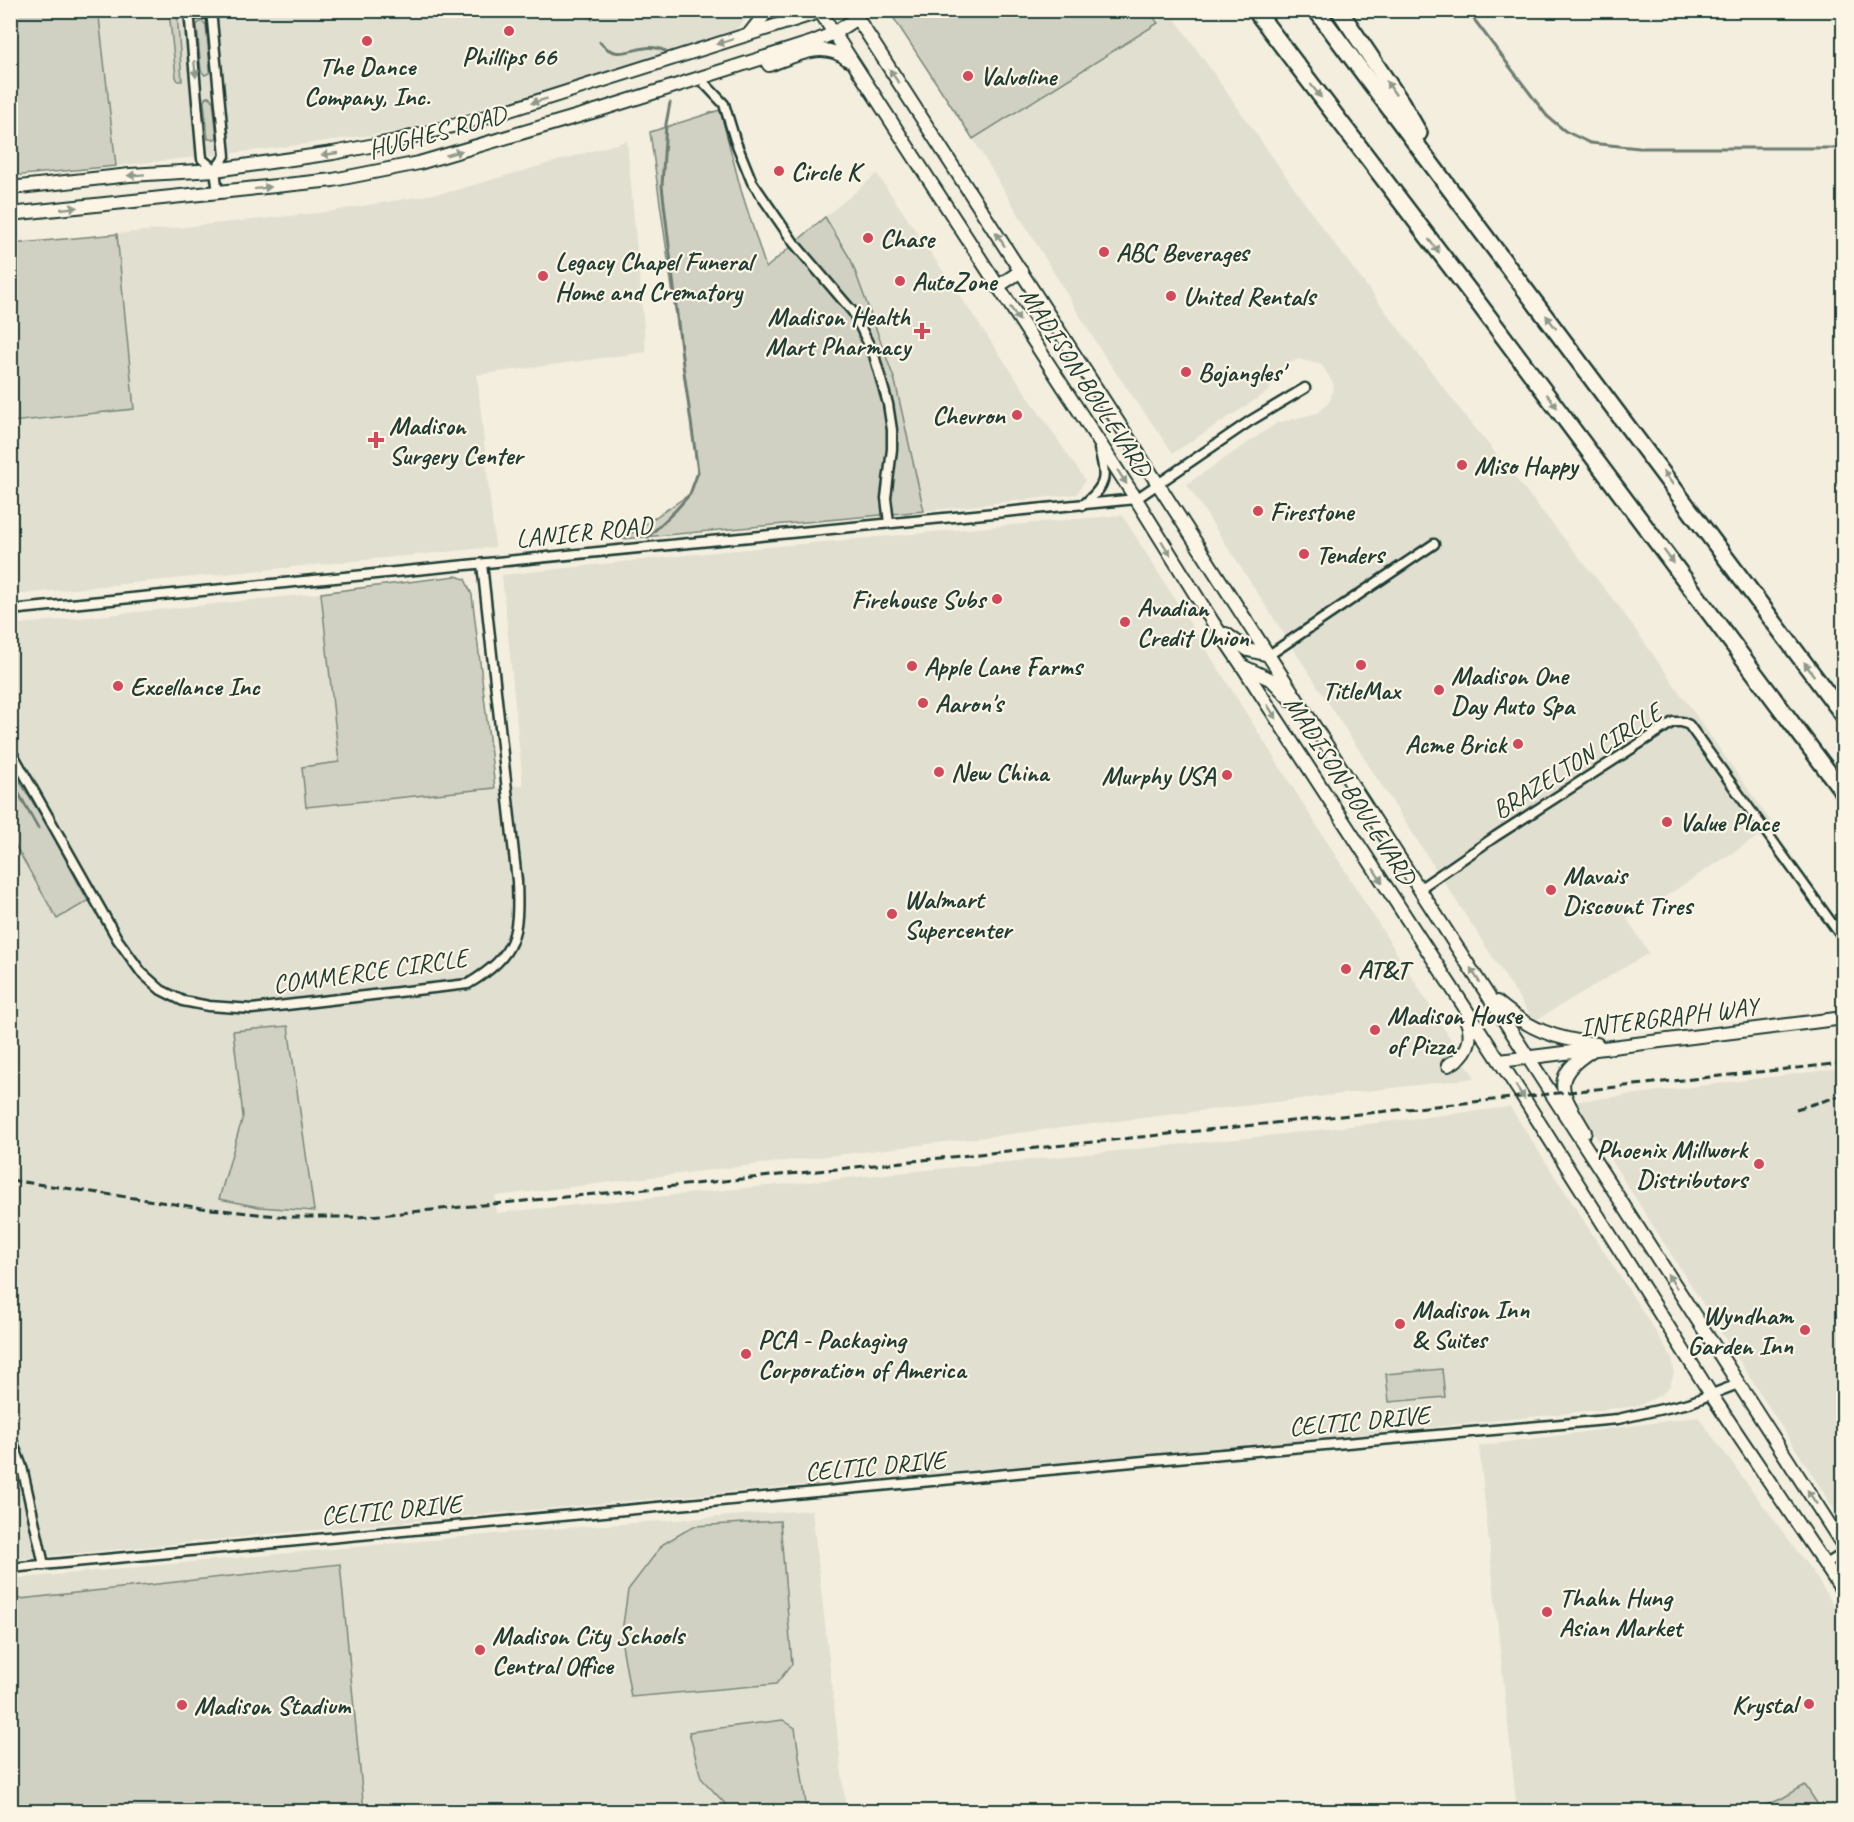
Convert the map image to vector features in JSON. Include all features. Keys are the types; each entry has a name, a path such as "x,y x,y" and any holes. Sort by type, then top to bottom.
{"highway":[{"path":"1243,10 1297,67"},
{"path":"1255,10 1479,304 1844,793"},
{"path":"1316,10 1844,716"},
{"path":"1340,10 1401,102 1453,193"}],"main road":[{"path":"749,34 768,10"},
{"name":"HUGHES ROAD","path":"10,188 130,175 215,170 333,153 416,136 497,114 822,11"},
{"name":"MADISON BOULEVARD","path":"822,11 1212,621 1500,1061 1712,1396 1844,1593"},
{"name":"HUGHES ROAD","path":"10,214 333,180 419,163 617,105 813,42 834,33 854,14"},
{"name":"MADISON BOULEVARD","path":"854,14 1844,1546"},
{"path":"617,105 705,84 822,49 837,52 861,74"},
{"path":"997,287 1021,271"},
{"path":"1212,621 1248,650 1269,655"},
{"path":"1243,667 1272,680 1307,716"},
{"path":"1422,943 1471,1032 1464,1055 1448,1065"},
{"path":"1488,995 1520,1021 1545,1034 1563,1040 1614,1046"},
{"name":"INTERGRAPH WAY","path":"1500,1061 1844,1018"},
{"path":"1594,1049 1574,1062 1562,1082 1563,1093 1586,1133 1603,1174"}],"street":[{"path":"215,170 225,156 211,12 189,13 202,159 215,170 218,193"},
{"path":"705,84 724,104 735,140 752,182 794,243 853,312 874,355 888,404 892,430 886,498 889,523"},
{"path":"1136,499 1250,421 1305,388"},
{"path":"1083,505 1102,487 1105,477 1097,439"},
{"name":"LANIER ROAD","path":"10,609 1136,499"},
{"path":"1269,655 1434,543"},
{"name":"COMMERCE CIRCLE","path":"10,749 118,940 141,972 161,990 183,1000 200,1004 252,1009 468,984 491,971 503,958 517,928 518,911 517,881 482,564"},
{"name":"BRAZELTON CIRCLE","path":"1419,889 1601,767 1673,722 1682,722 1689,725 1844,940"},
{"name":"CELTIC DRIVE","path":"10,1568 1154,1460 1618,1419 1712,1396 1738,1384"},
{"path":"10,1435 22,1467 44,1565"},
{"path":"1825,1564 1844,1553"}],"shaded area":[{"path":"10,11 159,11 99,17 116,166 12,176"},
{"path":"98,11 753,11 734,31 529,95 399,131 116,166"},
{"path":"169,11 177,11 182,81 178,81 176,77"},
{"path":"889,11 1149,11 1158,23 973,139"},
{"path":"1171,13 1318,222 1455,403 1620,608 1774,826 1658,901 1626,918 1649,953 1534,1021 1187,484 1277,423 1318,413 1330,401 1334,385 1322,365 1298,359 1278,369 1269,391 1173,453 1105,357 973,139"},
{"path":"202,21 206,25 210,68 209,73 205,75 201,71 197,26"},
{"path":"209,96 213,101 217,137 215,139 208,139 204,102"},
{"path":"720,110 741,190 766,268 825,217 851,260 895,381 924,511 623,539 690,494 698,472 650,132"},
{"path":"627,141 646,352 477,375 495,547 11,595 11,422 134,409 117,234 327,212 453,191"},
{"path":"877,174 1085,480 1077,494 924,511 895,381 851,260 825,217"},
{"path":"117,234 134,409 11,422 11,244"},
{"path":"1122,515 1475,1078 495,1196 496,1213 1267,1136 1510,1107 1672,1357 1674,1372 1670,1386 1661,1395 1638,1406 1354,1435 334,1528 11,1560 11,1167 20,1167 11,1149 11,625 321,593 339,763 306,806 523,785 502,575 715,552","holes":["243,1116 259,1207 219,1199"]},
{"path":"456,576 465,579 472,595 495,788 306,807 302,767 339,762 321,593"},
{"path":"10,766 47,825 88,901 57,919 11,838"},
{"path":"288,1026 314,1211 259,1207 219,1199 243,1116 233,1031"},
{"path":"1843,1068 1843,1523 1574,1102"},
{"path":"1442,1369 1445,1397 1389,1402 1386,1374"},
{"path":"1698,1417 1814,1574 1843,1620 1843,1811 1822,1811 1805,1786 1752,1811 1517,1811 1479,1446"},
{"path":"812,1510 846,1811 11,1812 11,1579 539,1530"},
{"path":"780,1521 792,1664 776,1684 631,1697 621,1639 628,1590 663,1544 694,1526"},
{"name":"Madison Stadium","path":"340,1564 364,1811 11,1811 11,1600"},
{"path":"783,1720 795,1728 807,1811 732,1811 701,1778 689,1732"},
{"path":"1805,1785 1822,1811 1752,1811 1781,1799"}],"waterway":[{"path":"589,10 592,19"},
{"path":"1467,10 1547,116 1565,131 1590,143 1639,148 1844,148"},
{"path":"600,42 615,52 648,48 665,51"},
{"path":"648,537 690,494 698,472 662,186 666,124 670,103"},
{"path":"10,778 38,828"}],"railway":[{"path":"10,1180 202,1208 286,1217 359,1217 637,1190 1844,1063"},
{"path":"1796,1109 1844,1095"}],"place":[{"name":"Phillips 66","path":"509,31"},
{"name":"The Dance Company, Inc.","path":"367,41"},
{"name":"Valvoline","path":"968,76"},
{"name":"Circle K","path":"779,171"},
{"name":"Chase","path":"868,238"},
{"name":"ABC Beverages","path":"1104,252"},
{"name":"Legacy Chapel Funeral Home and Crematory","path":"543,276"},
{"name":"AutoZone","path":"900,281"},
{"name":"United Rentals","path":"1171,296"},
{"name":"Madison Health Mart Pharmacy","path":"922,331"},
{"name":"Bojangles'","path":"1186,372"},
{"name":"Chevron","path":"1017,415"},
{"name":"Madison Surgery Center","path":"376,440"},
{"name":"Miso Happy","path":"1462,465"},
{"name":"Firestone","path":"1258,511"},
{"name":"Tenders","path":"1304,554"},
{"name":"Firehouse Subs","path":"997,599"},
{"name":"Avadian Credit Union","path":"1125,622"},
{"name":"TitleMax","path":"1361,665"},
{"name":"Apple Lane Farms","path":"912,666"},
{"name":"Excellance Inc","path":"118,686"},
{"name":"Madison One Day Auto Spa","path":"1439,690"},
{"name":"Aaron's","path":"923,703"},
{"name":"Acme Brick","path":"1518,744"},
{"name":"New China","path":"939,772"},
{"name":"Murphy USA","path":"1227,775"},
{"name":"Value Place","path":"1667,822"},
{"name":"Mavais Discount Tires","path":"1551,890"},
{"name":"Walmart Supercenter","path":"892,914"},
{"name":"AT&T","path":"1346,969"},
{"name":"Madison House of Pizza","path":"1375,1030"},
{"name":"Phoenix Millwork Distributors","path":"1759,1164"},
{"name":"Madison Inn & Suites","path":"1400,1324"},
{"name":"Wyndham Garden Inn","path":"1805,1330"},
{"name":"PCA - Packaging Corporation of America","path":"746,1354"},
{"name":"Thahn Hung Asian Market","path":"1547,1612"},
{"name":"Madison City Schools Central Office","path":"480,1650"},
{"name":"Krystal","path":"1809,1704"},
{"name":"Madison Stadium","path":"182,1705"}]}
